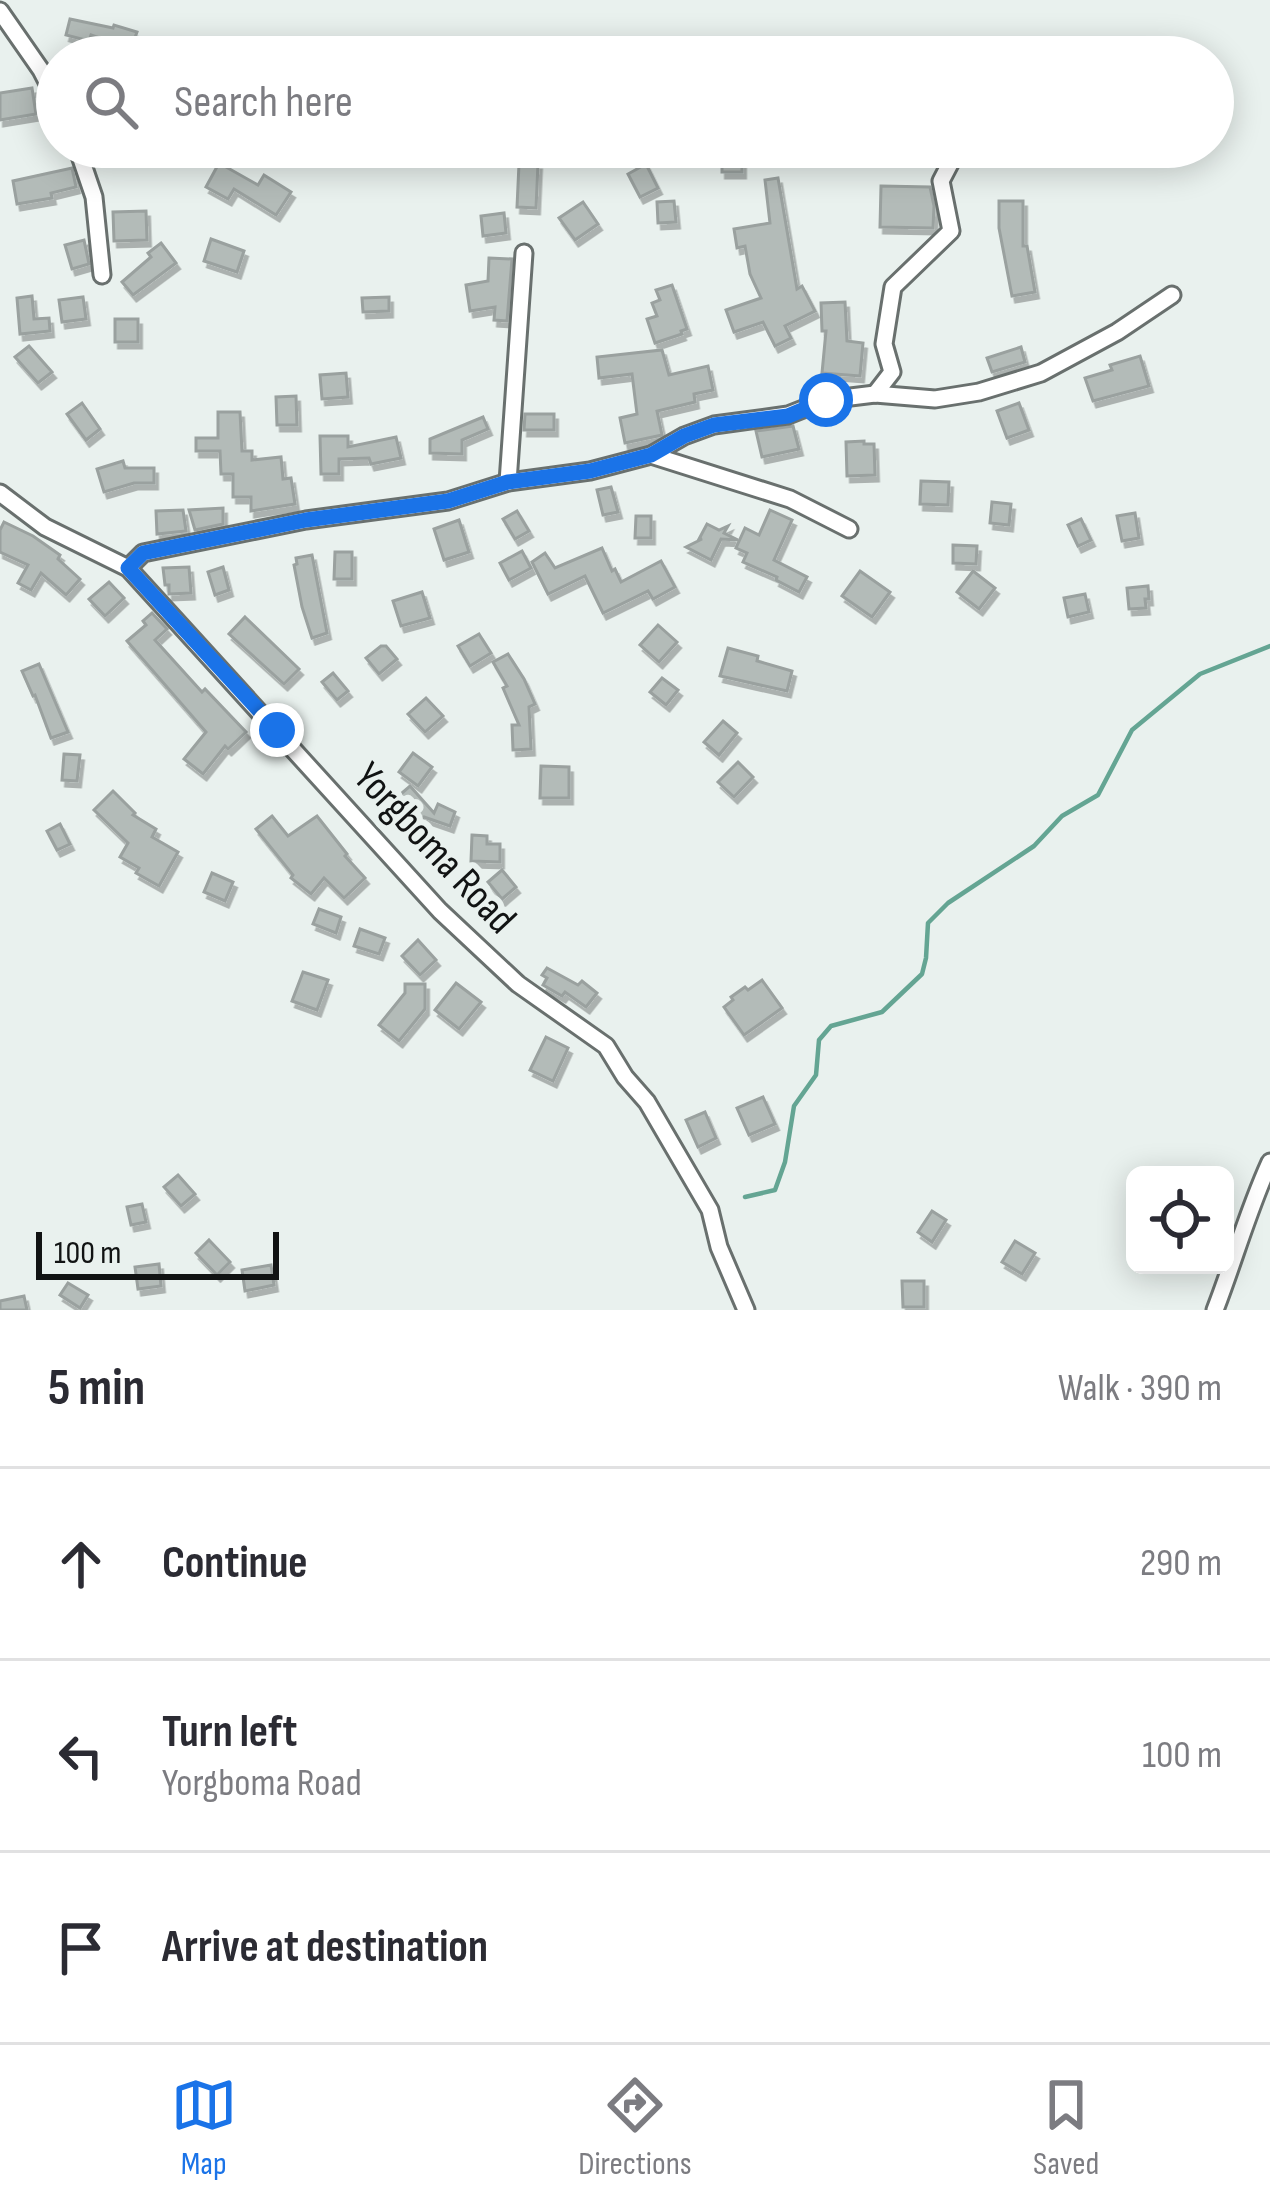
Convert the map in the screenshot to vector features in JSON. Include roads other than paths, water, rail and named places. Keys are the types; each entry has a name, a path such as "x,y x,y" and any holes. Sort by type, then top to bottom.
{"street":[{"path":"0,11 36,63"},
{"path":"84,168 94,197 102,274"},
{"path":"874,394 892,372 884,344 893,287 951,231 941,181 948,168"},
{"path":"508,482 524,253"},
{"path":"128,568 143,553 306,520 448,501 508,482 590,471 651,455 714,425 788,416 826,400 874,394 935,399 979,392 1041,374 1172,296"},
{"path":"651,455 790,499 849,529"},
{"name":"Yorgboma Road","path":"0,493 45,527 128,568 440,911 518,984 606,1046 647,1102 710,1210 719,1247 746,1310"},
{"path":"1215,1310 1270,1162"}],"waterway":[{"path":"745,1197 775,1190 794,1106 816,1075 819,1040 831,1026 882,1012 922,974 928,923 948,903 1034,846 1062,816 1098,795 1132,730 1200,674 1270,646"}]}
